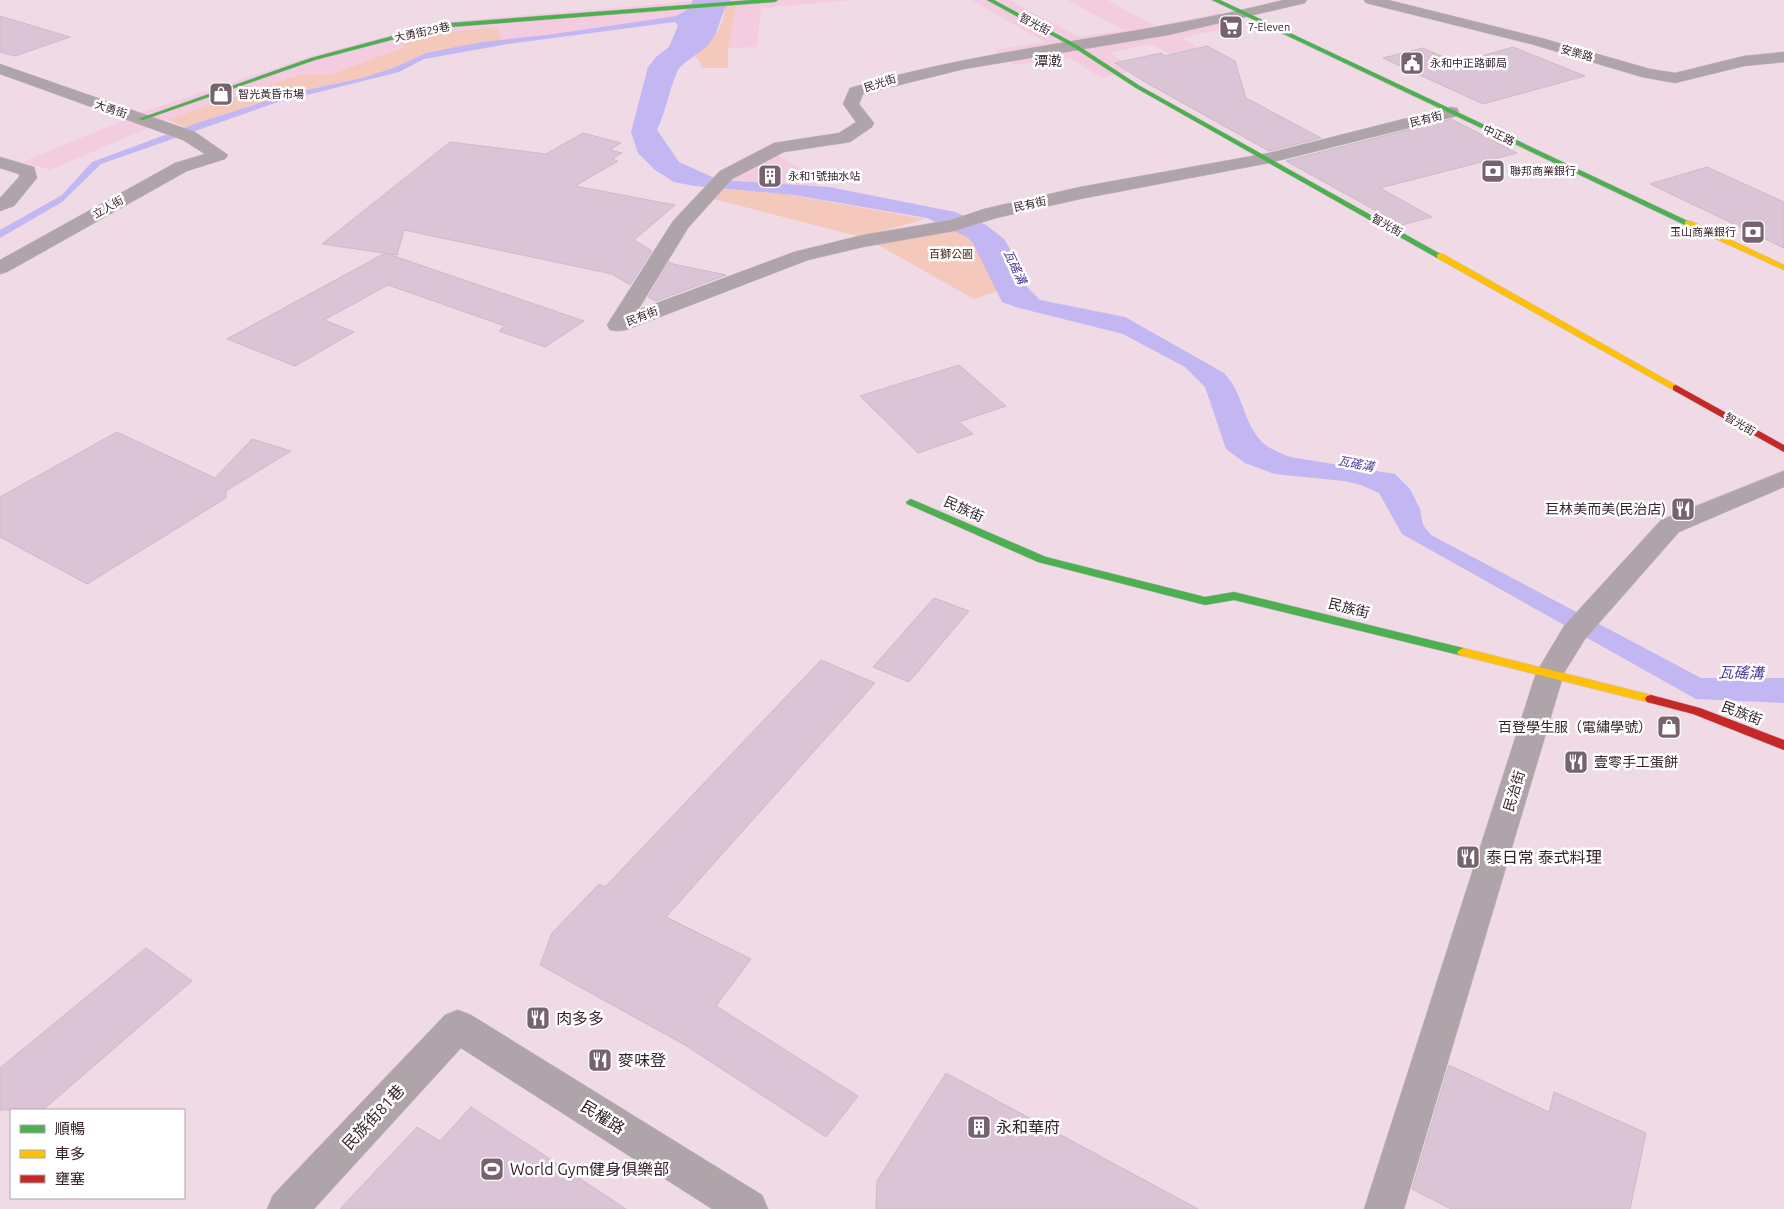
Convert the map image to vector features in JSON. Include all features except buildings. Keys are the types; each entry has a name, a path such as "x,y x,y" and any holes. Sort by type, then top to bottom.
{"street":[{"name":"大勇街29巷","path":"141,119 313,59 437,26 676,6 775,0"},
{"name":"智光街","path":"990,0 1075,46 1138,87 1269,158 1784,449"},
{"name":"中正路","path":"1215,0 1784,268"},
{"name":"民光街","path":"618,325 680,225 705,200 711,189 726,175 780,147 844,138 866,124 851,104 856,91 901,76 961,64 1150,34 1246,14 1300,0"},
{"name":"安樂路","path":"1371,0 1536,41 1648,74 1675,78 1744,61 1784,57"},
{"name":"大勇街","path":"0,69 189,136 219,155"},
{"name":"民有街","path":"618,325 801,256 954,225 991,213 1080,193 1269,158 1451,112"},
{"name":"立人街","path":"0,268 181,166 219,155"},
{"path":"0,162 28,171 28,178 7,202 0,205"},
{"name":"民治街","path":"1384,1209 1550,673 1574,633 1670,526 1784,478"},
{"name":"民族街","path":"911,502 1042,560 1205,602 1234,596 1550,673 1696,711 1784,745"},
{"name":"民族街81巷","path":"287,1209 458,1026"},
{"name":"民權路","path":"458,1026 748,1209"}],"shaded area":[{"name":"智光黃昏市場","path":"711,0 853,0 761,8 757,47 728,48 736,7 687,10 676,16 502,40 497,27 400,44 405,47 329,75 298,75 167,120 50,170 23,162 143,112 311,56 440,22"},
{"path":"971,0 1010,0 1079,37 1124,30 1067,0 1107,0 1156,26 1218,13 1244,25 1182,38 1211,55 1181,61 1151,44 1109,53 1138,70 1102,78 1068,57 1016,65 995,50 1045,42"},
{"name":"永和1號抽水站","path":"775,154 829,180 817,186 728,181"}],"green space":[{"path":"736,6 728,48 728,68 702,68 695,57 719,28 725,7"},
{"path":"497,27 502,40 426,53 393,68 362,78 288,94 185,127 167,120 298,75 329,75 405,47 400,44 446,32"},
{"name":"百獅公園","path":"722,189 786,194 925,219 861,237 714,199"},
{"name":"百獅公園","path":"956,223 997,258 1009,287 974,299 871,241"}],"water":[{"name":"瓦磘溝","path":"693,0 730,0 713,39 679,68 657,130 679,162 719,180 829,187 955,212 986,225 1004,239 1016,259 1027,287 1040,300 1125,317 1224,373 1235,389 1251,426 1262,442 1268,447 1290,457 1395,474 1410,489 1420,509 1423,525 1431,535 1701,678 1784,678 1784,703 1696,699 1402,534 1379,493 1361,485 1344,481 1275,474 1245,463 1226,449 1205,387 1185,367 1123,334 1002,302 973,243 967,237 927,218 794,195 695,186 674,182 655,170 638,153 631,132 648,67 656,57 669,47 678,26 675,22 508,44 424,59 399,72 275,103 101,164 62,202 0,238 0,230 62,195 92,162 197,123 288,94 362,78 393,68 426,53 482,42 554,34 676,16 687,10"}],"traffic: fast":[{"path":"141,119 313,59 437,26 775,0"},
{"path":"990,0 1075,46 1138,87 1440,256"},
{"path":"1215,0 1688,223"},
{"path":"911,502 1042,560 1205,601 1234,596 1463,652"}],"traffic: slow":[{"path":"1688,223 1784,268"},
{"path":"1440,256 1676,388"},
{"path":"1463,652 1651,699"}],"traffic: jam":[{"path":"1676,388 1784,449"},
{"path":"1651,699 1696,711 1784,745"}],"place":[{"name":"7-Eleven","path":"1231,27"},
{"name":"永和中正路郵局","path":"1412,63"},
{"name":"智光黃昏市場","path":"221,94"},
{"name":"聯邦商業銀行","path":"1493,171"},
{"name":"永和1號抽水站","path":"770,176"},
{"name":"玉山商業銀行","path":"1753,232"},
{"name":"巨林美而美(民治店)","path":"1683,509"},
{"name":"百登學生服（電繡學號）","path":"1669,727"},
{"name":"壹零手工蛋餅","path":"1576,762"},
{"name":"泰日常 泰式料理","path":"1468,857"},
{"name":"肉多多","path":"538,1018"},
{"name":"麥味登","path":"600,1060"},
{"name":"永和華府","path":"979,1127"},
{"name":"World Gym健身俱樂部","path":"492,1169"}],"district":[{"name":"潭漧","path":"1048,61"}]}
